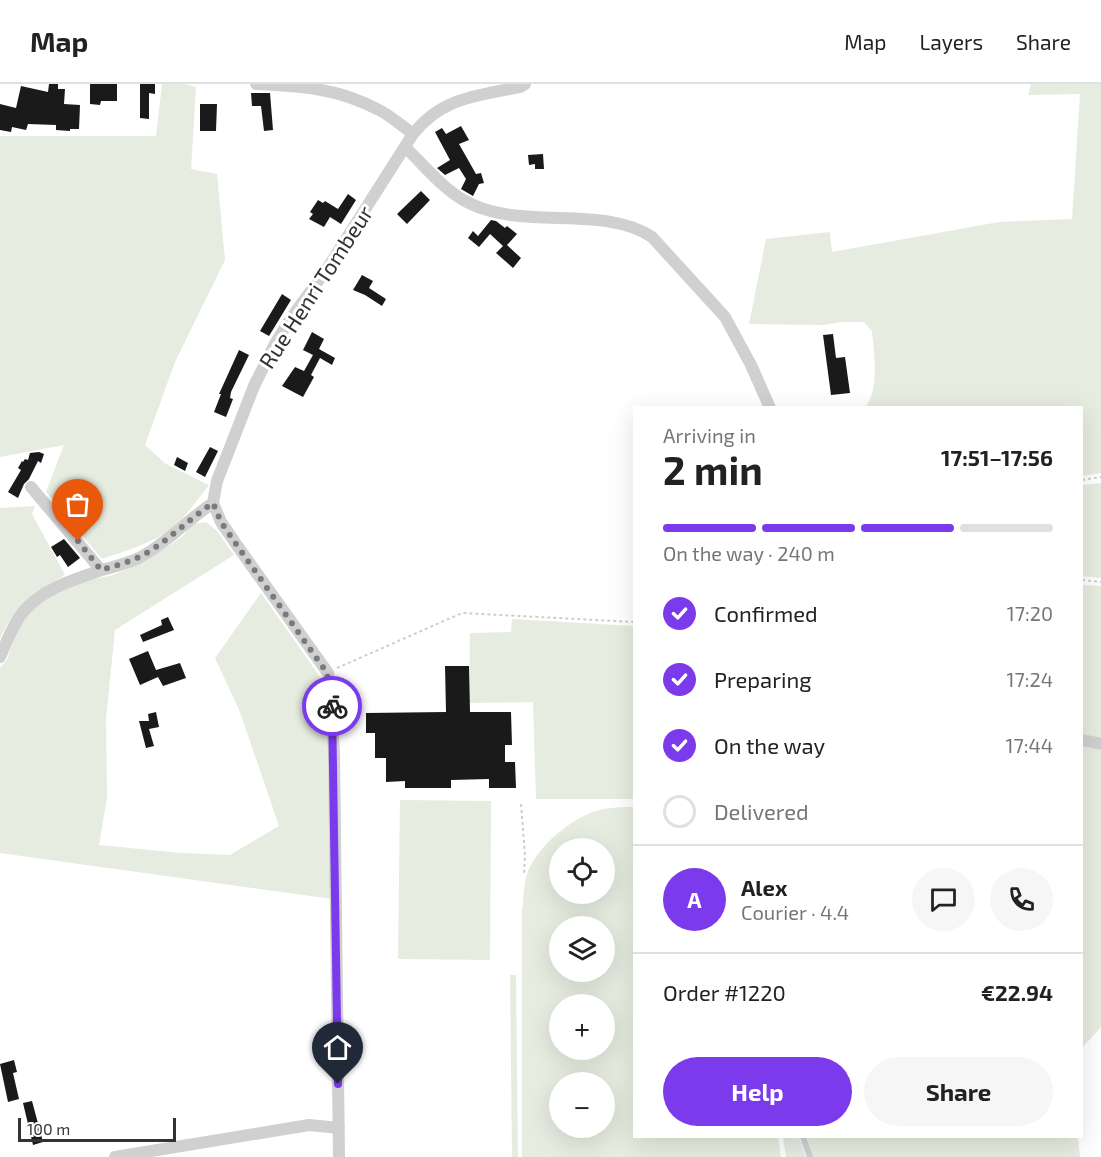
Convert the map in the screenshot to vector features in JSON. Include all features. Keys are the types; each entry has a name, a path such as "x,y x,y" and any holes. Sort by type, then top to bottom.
{"street":[{"path":"256,84 331,90 381,111 413,134"},
{"name":"Rue Henri Tombeur","path":"213,503 221,470 254,386 276,342 327,269 413,134 423,121 448,104 460,99 525,84"},
{"path":"405,147 442,184 471,204 486,210 546,219 615,222 636,228 652,237 724,317 751,365 769,406"},
{"path":"31,487 101,570"},
{"path":"0,657 14,626 24,611 46,592 66,582 136,559 152,550 213,503 221,522 327,673 330,683 334,753 339,1157"},
{"path":"1083,740 1101,744"},
{"path":"115,1157 309,1125 339,1128"}],"lane":[{"path":"803,1138 810,1157"}],"path":[{"path":"1083,480 1101,477"},
{"path":"1083,580 1101,582"},
{"path":"327,673 462,613 633,622"},
{"path":"521,804 525,855 524,875"}],"shaded area":[{"path":"162,84 184,84 196,87 191,169 217,174 225,260 175,362 145,445 166,464 209,485 183,518 164,534 142,545 102,559 46,492 64,445 0,457 0,136 156,136"},
{"path":"1031,84 1101,84 1101,473 1083,476 1083,406 866,406 873,391 875,360 872,331 864,322 824,325 749,324 766,239 830,232 832,252 999,222 1072,219 1080,94 1028,95"},
{"path":"1101,483 1101,578 1083,576 1083,485"},
{"path":"35,506 32,514 65,575 26,601 12,617 0,639 0,508"},
{"path":"206,522 217,531 234,555 115,630 106,719 107,797 99,845 230,855 279,826 240,712 215,658 261,593 320,677 327,703 332,899 0,853 0,668 7,659 19,626 35,607 67,585 113,575 145,562 183,536 193,524"},
{"path":"1083,585 1101,586 1101,739 1083,734"},
{"path":"512,619 633,626 633,799 536,799 533,702 469,703 470,633 511,632"},
{"path":"1083,743 1101,748 1101,1027 1083,1047"},
{"path":"400,800 491,801 490,960 398,959"},
{"path":"633,807 633,1138 778,1138 781,1157 522,1157 522,911 525,883 532,864 549,841 549,904 615,904 615,838 553,838 573,822 598,810"},
{"path":"510,975 516,975 518,1157 512,1157"},
{"path":"783,1138 799,1138 806,1157 786,1157"},
{"path":"807,1138 1078,1138 1080,1157 812,1157"}],"building":[{"path":"49,84 58,84 58,89 65,89 64,104 80,105 79,129 56,130 56,125 28,124 26,130 12,127 11,132 0,130 0,104 16,108 21,86 48,92"},
{"path":"90,84 117,84 117,101 101,101 100,105 90,104"},
{"path":"140,84 155,84 155,94 149,93 149,119 140,118"},
{"path":"251,93 270,93 273,130 264,131 261,106 252,106"},
{"path":"200,104 217,104 216,131 200,131"},
{"path":"461,126 469,140 459,144 476,174 481,173 484,183 479,184 473,196 461,189 466,179 459,168 445,175 437,168 450,160 435,132 442,128 446,134"},
{"path":"543,154 544,169 535,169 535,164 529,165 528,155"},
{"path":"421,191 430,200 407,224 397,214"},
{"path":"348,194 356,200 341,224 330,217 324,227 309,219 313,214 310,212 318,200 323,203 325,201 338,209"},
{"path":"491,220 505,228 507,226 517,234 507,245 521,258 513,268 496,253 503,246 490,234 479,247 468,238 473,231 478,236"},
{"path":"362,275 373,281 369,288 386,299 382,306 353,290"},
{"path":"282,294 291,300 269,336 260,331"},
{"path":"312,332 324,339 319,349 335,358 332,365 320,358 311,375 314,377 303,397 282,386 295,367 304,371 313,355 303,350"},
{"path":"833,334 836,358 845,357 850,393 831,395 823,335"},
{"path":"239,350 249,355 231,392 230,398 233,399 226,417 214,412 221,394 219,394"},
{"path":"210,447 218,451 205,477 196,472"},
{"path":"30,453 44,454 41,463 38,461 18,498 8,492 21,470 18,468 22,461 28,460"},
{"path":"177,457 188,463 185,471 174,465"},
{"path":"64,539 80,558 68,567 60,555 57,557 51,547"},
{"path":"168,617 174,630 143,642 140,635 162,625 161,620"},
{"path":"148,651 156,670 180,663 186,678 163,686 158,677 140,685 129,659"},
{"path":"445,666 469,666 470,712 511,712 512,745 505,745 505,762 515,762 516,788 489,788 489,779 451,780 451,788 405,788 405,781 386,782 386,758 375,758 375,733 366,733 366,713 446,712"},
{"path":"156,712 159,727 149,729 154,746 146,748 139,721 149,721 148,714"},
{"path":"14,1060 17,1072 13,1073 19,1099 8,1102 0,1064"},
{"path":"32,1101 43,1142 33,1145 23,1103"}],"way so far":[{"path":"78,541 101,570 136,559 152,550 213,503 221,522 327,673 332,706"}],"route":[{"path":"332,706 338,1084"}]}
